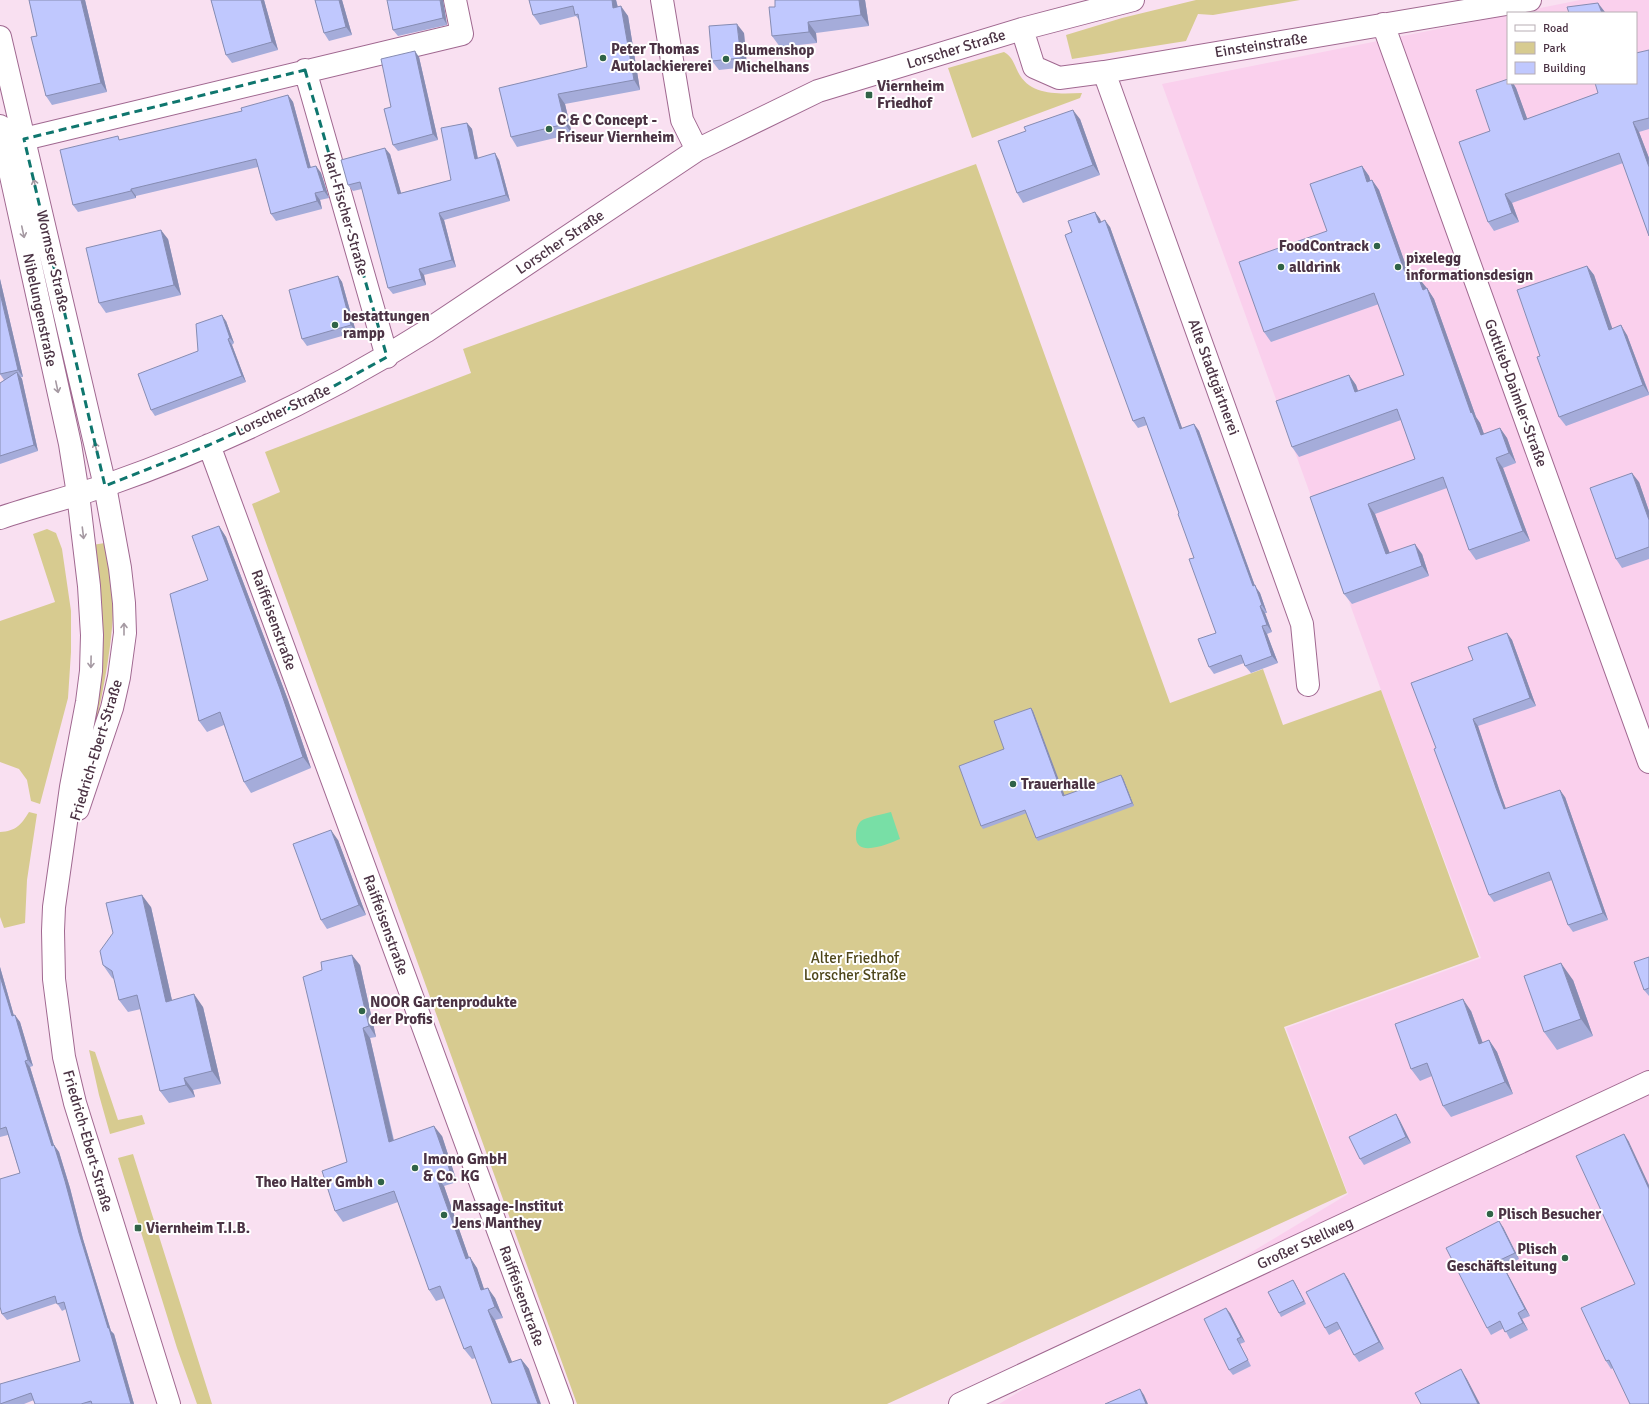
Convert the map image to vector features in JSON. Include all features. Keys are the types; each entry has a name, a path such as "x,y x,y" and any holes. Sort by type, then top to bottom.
{"street":[{"path":"24,139 305,70 462,34 455,0"},
{"path":"662,0 682,120 697,150"},
{"name":"Lorscher Straße","path":"0,518 105,486 209,445 314,397 386,357 697,150 818,90 1022,29 1133,0"},
{"name":"Einsteinstraße","path":"1022,29 1034,67 1059,78 1104,72 1530,0"},
{"name":"Gottlieb-Daimler-Straße","path":"1382,24 1649,762"},
{"name":"Wormser Straße","path":"0,37 105,486"},
{"name":"Karl-Fischer-Straße","path":"305,70 386,357"},
{"name":"Alte Stadtgärtnerei","path":"1104,72 1302,624 1308,685"},
{"name":"Nibelungenstraße","path":"0,126 70,444 78,494"},
{"name":"Raiffeisenstraße","path":"209,445 562,1404"},
{"name":"Friedrich-Ebert-Straße","path":"59,869 112,708 119,677 125,633 124,603 120,568 105,486"},
{"name":"Friedrich-Ebert-Straße","path":"78,494 89,586 92,635 91,671 59,869 53,931 54,980 64,1057 89,1151 169,1404"},
{"name":"Großer Stellweg","path":"960,1404 1649,1082"}],"highlighted area":[{"path":"305,70 387,357 314,397 209,445 105,486 24,139"}],"shaded area":[{"path":"1580,0 1649,0 1649,1404 999,1404 1348,1194 1286,1028 1481,958 1381,690 1162,84 1507,15 1507,84 1637,84 1637,12 1520,12"},
{"path":"891,812 900,839 874,848 861,847 857,843 856,832 861,821"}],"green space":[{"path":"1196,0 1300,0 1213,15 1198,14 1186,41 1072,59 1066,35 1122,18"},
{"path":"1004,52 1011,58 1023,80 1030,86 1046,92 1064,94 1082,93 1080,98 972,138 948,68"},
{"name":"Alter Friedhof Lorscher Straße","path":"976,164 1170,703 1263,669 1283,725 1381,690 1479,957 1284,1027 1347,1193 887,1404 577,1404 252,504 280,492 265,452 471,373 463,349"},
{"path":"47,529 56,533 62,549 71,611 71,652 68,698 40,804 31,801 27,780 19,769 0,762 0,621 55,602 33,534"},
{"path":"105,543 112,596 112,628 103,687 81,785 92,545"},
{"path":"29,812 37,814 27,880 25,923 4,928 0,917 0,832 14,829"},
{"path":"89,1050 95,1052 118,1120 142,1115 145,1124 110,1134 99,1095"},
{"path":"133,1154 212,1404 197,1404 177,1348 118,1158"}],"building":[{"path":"29,0 81,0 101,83 46,96 31,37 37,36"},
{"path":"211,0 261,0 272,42 226,55"},
{"path":"315,0 339,0 346,27 324,33"},
{"path":"387,0 440,0 443,18 393,30"},
{"path":"529,0 612,0 613,8 621,6 634,80 558,94 565,124 511,137 499,88 587,67 578,14 575,15 573,6 533,15"},
{"path":"775,0 859,0 861,15 808,22 809,32 772,36 769,7 775,7"},
{"path":"1598,3 1602,12 1569,12 1567,7"},
{"path":"737,24 741,58 712,61 709,26"},
{"path":"1649,50 1649,118 1633,122 1649,167 1649,236 1619,153 1505,194 1512,213 1488,222 1459,142 1490,131 1476,90 1507,79 1507,84 1511,84 1524,120 1598,93 1595,84 1637,84 1637,53"},
{"path":"415,51 433,134 393,145 384,109 391,107 381,59"},
{"path":"288,95 308,168 316,166 324,191 315,193 317,201 271,214 256,159 131,189 131,191 73,205 60,150 118,136 119,140 242,111 241,108"},
{"path":"1073,110 1093,165 1017,193 998,141 1026,131 1024,127"},
{"path":"467,123 475,159 495,153 506,195 439,213 452,260 419,269 422,279 388,288 360,182 348,185 341,160 385,148 398,194 451,180 441,128"},
{"path":"1362,166 1367,182 1372,180 1408,281 1418,277 1423,290 1427,288 1471,413 1472,412 1481,435 1500,428 1509,453 1496,458 1523,531 1469,550 1443,477 1368,504 1386,554 1415,544 1422,566 1344,594 1310,497 1415,459 1397,409 1292,447 1276,401 1349,375 1355,392 1404,375 1374,293 1264,332 1239,262 1327,231 1310,184"},
{"path":"1095,212 1099,223 1105,220 1180,429 1194,424 1253,586 1255,585 1262,605 1260,606 1267,625 1262,626 1272,656 1245,666 1241,655 1209,667 1198,639 1216,633 1189,559 1194,558 1144,417 1133,421 1065,235 1072,232 1068,221"},
{"path":"161,230 174,285 99,303 86,248"},
{"path":"1587,266 1609,330 1621,325 1643,385 1559,417 1537,357 1540,356 1517,290"},
{"path":"338,276 351,325 302,339 289,290"},
{"path":"0,293 18,370 0,374"},
{"path":"222,315 230,338 228,339 242,376 151,410 138,374 198,351 196,324"},
{"path":"17,372 34,445 0,456 0,383"},
{"path":"1632,473 1649,520 1649,547 1616,559 1590,488"},
{"path":"219,526 280,689 303,757 244,782 220,712 199,721 170,594 208,580 192,536"},
{"path":"1507,633 1530,698 1473,719 1504,809 1560,790 1603,913 1568,925 1549,872 1489,895 1434,749 1436,748 1411,683 1473,660 1468,647"},
{"path":"1031,708 1063,796 1121,775 1132,803 1036,838 1025,810 981,826 959,766 1004,749 994,721"},
{"path":"331,830 359,905 321,920 293,844"},
{"path":"142,895 166,1002 194,994 212,1071 184,1078 186,1085 160,1091 137,995 119,1000 112,971 103,965 100,951 113,933 106,903"},
{"path":"352,955 369,1026 363,1028 389,1142 434,1126 450,1171 436,1176 466,1259 470,1257 481,1290 488,1288 495,1307 488,1310 509,1363 521,1359 538,1404 492,1404 471,1346 464,1349 440,1286 429,1290 394,1191 335,1211 322,1171 347,1162 303,977 322,970 321,962"},
{"path":"1649,957 1649,988 1644,990 1634,962"},
{"path":"1561,963 1581,1019 1544,1032 1524,976"},
{"path":"0,976 12,1016 15,1015 28,1060 25,1061 52,1146 54,1145 131,1404 92,1404 91,1401 81,1404 35,1404 31,1393 0,1404 0,1384 80,1361 64,1302 57,1304 55,1296 2,1314 0,1307 0,1179 20,1173 6,1127 0,1129"},
{"path":"1463,999 1479,1044 1489,1040 1505,1082 1443,1106 1427,1063 1411,1069 1395,1024"},
{"path":"1396,1114 1406,1137 1360,1159 1349,1137"},
{"path":"1624,1134 1649,1189 1649,1404 1630,1404 1609,1360 1606,1361 1581,1308 1635,1284 1576,1156"},
{"path":"1499,1221 1515,1253 1500,1260 1525,1309 1518,1313 1523,1323 1505,1332 1500,1321 1487,1328 1446,1248"},
{"path":"1344,1273 1379,1342 1354,1355 1337,1322 1325,1328 1306,1292"},
{"path":"1293,1280 1304,1301 1279,1313 1268,1292"},
{"path":"1226,1308 1241,1337 1237,1339 1248,1360 1229,1370 1204,1319"},
{"path":"1461,1369 1478,1404 1421,1404 1415,1393"},
{"path":"1140,1389 1146,1404 1105,1404"}],"place":[{"name":"Peter Thomas Autolackiererei","path":"603,58"},
{"name":"Blumenshop Michelhans","path":"726,59"},
{"name":"Viernheim Friedhof","path":"869,95"},
{"name":"C & C Concept - Friseur Viernheim","path":"549,129"},
{"name":"FoodContrack","path":"1377,246"},
{"name":"alldrink","path":"1281,267"},
{"name":"pixelegg informationsdesign","path":"1398,267"},
{"name":"bestattungen rampp","path":"335,325"},
{"name":"Trauerhalle","path":"1013,784"},
{"name":"NOOR Gartenprodukte der Profis","path":"362,1011"},
{"name":"Imono GmbH & Co. KG","path":"415,1168"},
{"name":"Theo Halter Gmbh","path":"381,1182"},
{"name":"Plisch Besucher","path":"1490,1214"},
{"name":"Massage-Institut Jens Manthey","path":"444,1215"},
{"name":"Viernheim T.I.B.","path":"138,1228"},
{"name":"Plisch Geschäftsleitung","path":"1565,1258"}]}
